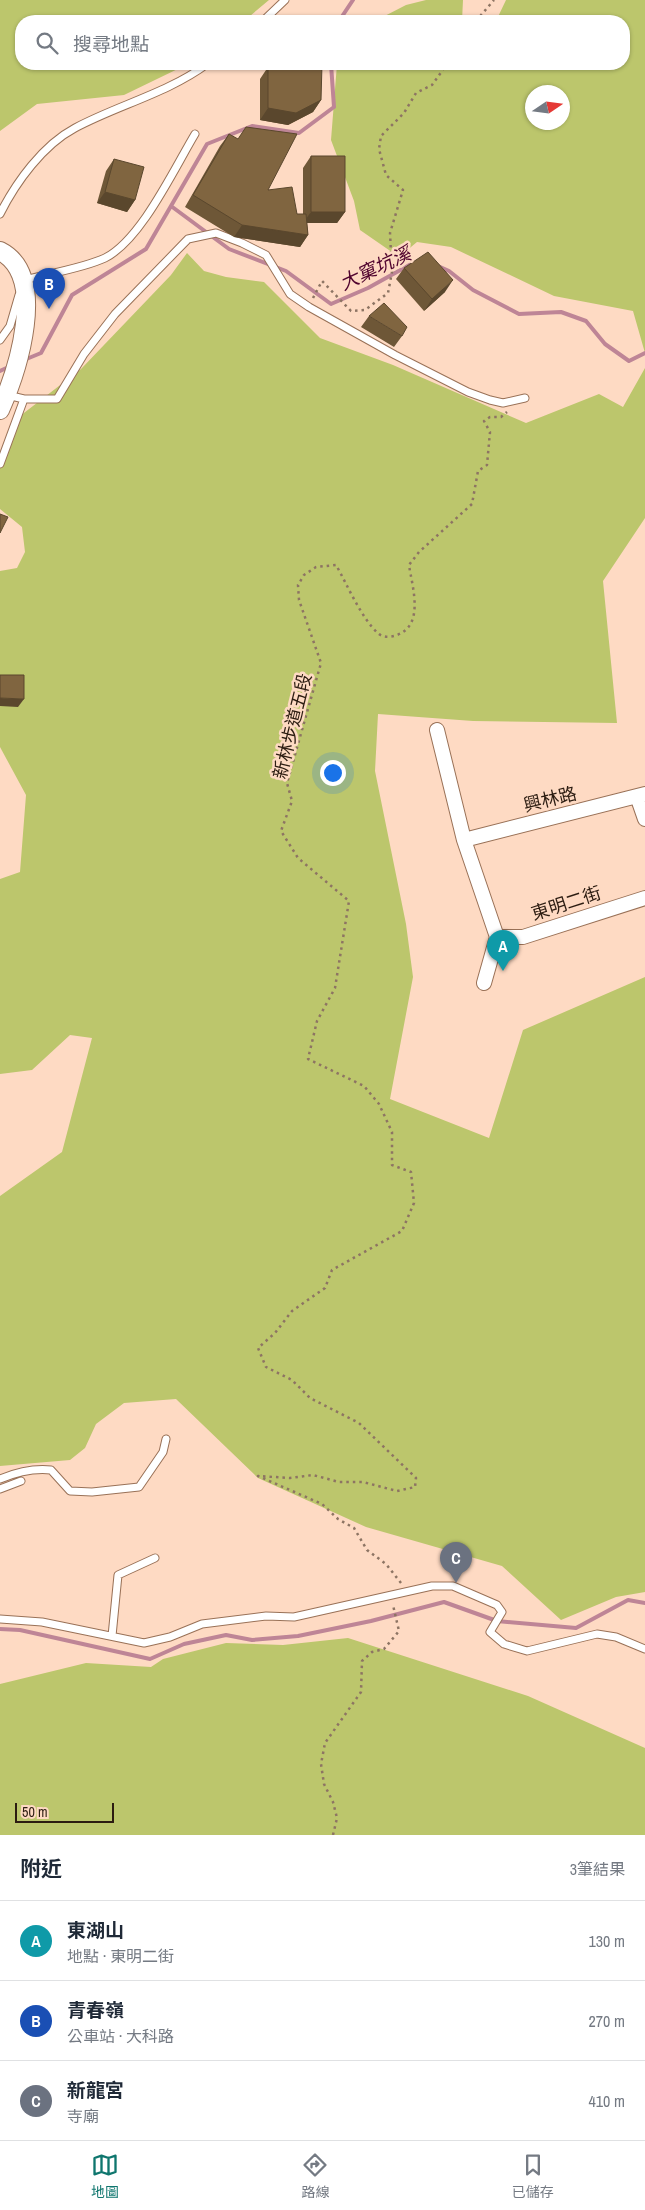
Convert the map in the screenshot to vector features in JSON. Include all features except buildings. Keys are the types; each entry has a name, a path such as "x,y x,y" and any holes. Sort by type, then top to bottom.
{"street":[{"path":"0,251 18,267 24,280 27,302 18,355 6,395"},
{"path":"437,730 464,840 497,937 484,983"},
{"path":"641,795 645,819"},
{"name":"興林路","path":"464,840 641,795"},
{"name":"東明二街","path":"497,937 522,937 645,898"}],"lane":[{"path":"269,15 285,0"},
{"path":"0,214 9,197 49,147 67,133 196,70"},
{"path":"0,340 10,326 24,280 103,259 122,248 136,232 195,134"},
{"path":"6,395 24,399 57,399 84,354 115,314 188,239 216,233 266,255 290,294 309,307 395,355 468,392 503,403 523,398"},
{"path":"0,464 24,399"},
{"path":"0,1479 17,1472 38,1468 51,1470 70,1491 92,1492 140,1488 163,1452 166,1439"},
{"path":"0,1490 20,1481"},
{"path":"112,1636 118,1575 154,1558"},
{"path":"0,1619 42,1622 144,1643 170,1637 202,1624 266,1616 294,1617 432,1586 453,1586 497,1605 501,1614 490,1632 504,1644 527,1651 597,1634 616,1637 645,1650"}],"path":[{"path":"481,15 494,0"},
{"path":"309,307 322,281 351,311 365,310 388,293 392,272 390,233 403,190 386,175 379,149 381,136 404,113 416,93 432,85 443,70"},
{"name":"新林步道五段","path":"399,1594 401,1582 386,1564 367,1550 354,1528 338,1519 322,1504 258,1476 290,1478 313,1476 339,1482 363,1482 397,1491 415,1487 416,1478 359,1423 310,1398 292,1380 266,1367 258,1348 275,1333 292,1311 325,1288 332,1270 402,1232 414,1203 411,1172 392,1165 392,1132 379,1104 364,1086 308,1059 317,1021 335,988 348,900 298,858 281,831 292,801 286,784 321,663 299,600 298,585 304,575 316,567 336,565 367,618 380,635 391,637 402,633 415,614 416,601 409,565 420,552 472,504 478,471 487,465 490,432 484,421 490,417 501,417 523,398"},
{"path":"333,1835 337,1818 333,1802 324,1784 321,1764 325,1743 361,1692 362,1661 372,1652 384,1649 399,1631 392,1603 399,1594"}],"green space":[{"path":"0,0 269,0 251,15 15,15 15,70 176,70 124,95 37,104 0,131"},
{"path":"426,0 463,0 462,15 387,15 406,5"},
{"path":"506,0 645,0 645,353 633,311 554,296 451,247 417,242 399,257 360,230 354,201 331,140 337,70 630,70 630,15 499,15"},
{"path":"187,253 204,271 226,277 264,282 320,338 393,365 526,423 599,394 623,407 645,368 645,518 603,581 617,723 473,721 378,714 375,771 406,924 413,977 390,1099 489,1138 523,1030 645,977 645,1592 616,1597 561,1620 502,1566 366,1527 258,1478 176,1399 124,1403 96,1424 85,1448 70,1460 0,1466 0,1196 62,1152 92,1038 70,1035 32,1070 0,1074 0,879 20,872 26,795 0,747 0,571 17,568 25,552 22,527 0,509 0,462 20,416 81,369 171,275"},
{"path":"348,1638 528,1696 645,1748 645,1835 0,1835 0,1684 86,1663 151,1667 163,1659 226,1643 283,1645"}],"waterway":[{"name":"大窠坑溪","path":"343,15 353,0"},
{"name":"大窠坑溪","path":"24,360 41,353 72,295 146,249 207,144 252,126 299,133 334,107 331,70"},
{"name":"大窠坑溪","path":"171,206 229,249 286,271 331,304 368,288 413,263"},
{"name":"大窠坑溪","path":"438,266 449,271 473,290 519,314 561,312 586,321 605,344 629,361 645,353"},
{"name":"大窠坑溪","path":"0,371 11,366"},
{"path":"0,1629 20,1630 150,1659 184,1644 226,1635 252,1640 298,1636 371,1621 444,1602 497,1621 576,1628 628,1600 645,1603"}],"place":[{"name":"青春嶺","path":"49,309"},
{"name":"東湖山","path":"503,971"},
{"name":"新龍宮","path":"456,1583"}]}
